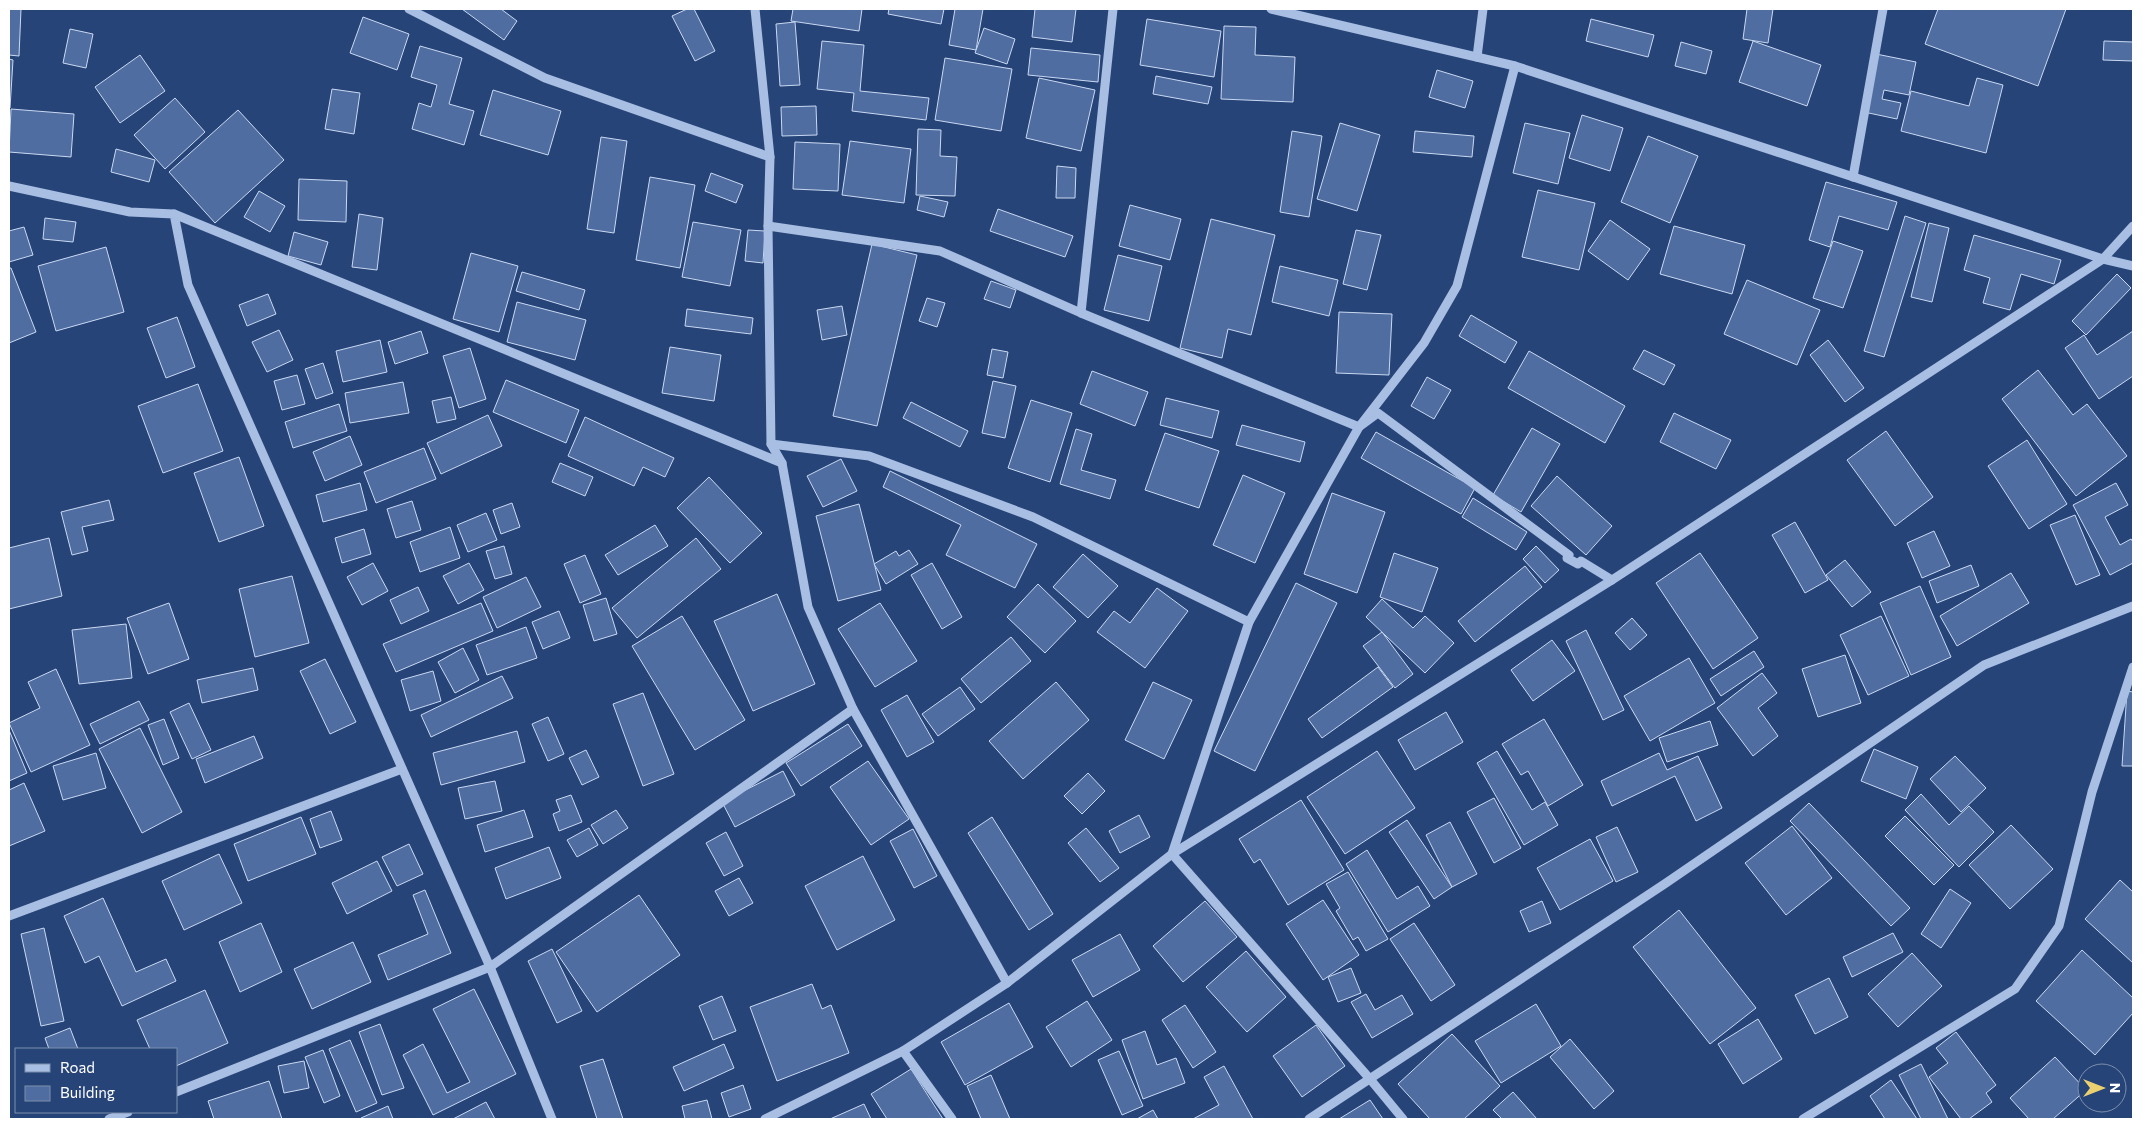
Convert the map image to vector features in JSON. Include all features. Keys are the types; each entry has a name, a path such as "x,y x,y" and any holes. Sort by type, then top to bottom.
{"street":[{"path":"409,9 545,78 770,157"},
{"path":"755,9 770,157 768,226 771,444 782,463 808,606 853,709 1007,983"},
{"path":"1081,313 1113,9"},
{"path":"1271,9 1514,66 2103,259 2133,266"},
{"path":"1477,57 1483,9"},
{"path":"1854,177 1883,9"},
{"path":"1172,854 1249,622 1359,427 1424,343 1456,286 1514,66"},
{"path":"9,186 130,212 174,214 782,463"},
{"path":"174,214 188,285 490,967 552,1119"},
{"path":"768,226 940,251 1081,313 1359,427"},
{"path":"765,1119 903,1051 1007,983 1172,854 1612,580 2103,259 2133,226"},
{"path":"1359,427 1378,413 1569,555 1567,558 1578,564 1581,561 1612,580"},
{"path":"771,444 870,456 1033,517 1249,622"},
{"path":"1309,1119 1666,883 1984,664 2125,611 2133,606"},
{"path":"1803,1119 2015,989 2058,926 2092,792 2133,668"},
{"path":"178,1091 490,967 853,709"},
{"path":"9,916 402,769"},
{"path":"1172,854 1370,1078 1403,1119"},
{"path":"903,1051 952,1119"},
{"path":"109,1119 125,1113"}],"building":[{"path":"9,9 21,9 19,56 9,55"},
{"path":"462,9 501,9 517,21 504,40"},
{"path":"687,9 694,9 715,51 695,61 672,16"},
{"path":"793,9 862,9 859,31 791,21"},
{"path":"889,9 944,9 941,24 888,14"},
{"path":"955,9 983,9 976,50 949,45"},
{"path":"1035,9 1076,9 1072,42 1032,37"},
{"path":"1747,9 1773,9 1768,43 1743,39"},
{"path":"1938,9 2066,9 2038,86 1925,44"},
{"path":"363,17 409,34 397,70 350,53"},
{"path":"1147,19 1221,31 1214,77 1140,65"},
{"path":"1591,19 1654,35 1648,57 1586,41"},
{"path":"795,22 800,85 780,86 776,24"},
{"path":"1224,26 1256,27 1255,55 1295,57 1293,102 1221,99"},
{"path":"984,28 1015,39 1007,64 975,53"},
{"path":"70,29 93,34 86,68 63,63"},
{"path":"822,41 864,45 860,91 929,98 926,120 852,111 854,93 817,89"},
{"path":"1753,41 1821,65 1807,106 1739,82"},
{"path":"2104,41 2133,42 2133,61 2103,60"},
{"path":"1681,42 1712,51 1706,74 1675,66"},
{"path":"420,46 462,58 449,104 474,111 464,145 412,129 419,103 431,107 437,85 411,77"},
{"path":"1031,48 1100,55 1098,82 1028,75"},
{"path":"1876,54 1916,62 1909,95 1884,90 1882,99 1901,103 1897,119 1864,112"},
{"path":"140,55 165,91 120,123 95,87"},
{"path":"945,58 1012,69 1001,131 935,120"},
{"path":"9,59 13,60 10,108 9,108"},
{"path":"1437,70 1473,81 1465,108 1429,97"},
{"path":"1156,76 1212,87 1208,104 1153,94"},
{"path":"1039,78 1095,90 1081,151 1026,138"},
{"path":"1977,78 2003,85 1986,153 1901,131 1911,91 1969,106"},
{"path":"332,89 360,93 354,134 325,129"},
{"path":"493,90 561,111 548,155 480,135"},
{"path":"175,98 205,132 165,169 134,135"},
{"path":"816,106 817,135 782,136 781,107"},
{"path":"11,109 74,114 71,157 9,152"},
{"path":"238,110 284,160 215,223 169,172"},
{"path":"1582,115 1623,128 1610,171 1569,158"},
{"path":"1340,123 1380,135 1357,211 1317,199"},
{"path":"1525,123 1570,133 1558,184 1513,173"},
{"path":"918,129 941,130 940,156 957,157 955,196 916,195"},
{"path":"1292,131 1322,136 1309,217 1280,212"},
{"path":"1415,131 1474,136 1472,157 1413,152"},
{"path":"1648,136 1698,156 1670,223 1621,202"},
{"path":"601,137 627,141 614,233 587,229"},
{"path":"850,141 911,149 904,203 842,195"},
{"path":"795,142 840,144 838,191 793,189"},
{"path":"116,149 155,160 149,182 111,172"},
{"path":"1057,166 1076,168 1075,198 1056,198"},
{"path":"711,173 743,185 736,203 705,191"},
{"path":"650,177 695,185 680,268 636,260"},
{"path":"299,179 347,181 346,222 298,220"},
{"path":"1826,182 1897,202 1888,230 1839,216 1830,247 1809,240"},
{"path":"1538,190 1595,203 1579,270 1522,257"},
{"path":"259,191 285,206 270,232 244,217"},
{"path":"920,196 948,202 944,217 917,210"},
{"path":"1130,205 1181,219 1170,260 1119,246"},
{"path":"998,209 1073,236 1065,257 990,231"},
{"path":"359,214 383,218 377,270 352,267"},
{"path":"1905,216 1926,223 1884,357 1864,351"},
{"path":"45,218 76,222 73,242 43,239"},
{"path":"1211,219 1275,235 1251,335 1228,329 1222,358 1180,348"},
{"path":"1610,220 1650,249 1628,280 1588,251"},
{"path":"693,222 741,230 730,286 682,277"},
{"path":"1929,223 1949,228 1932,302 1911,297"},
{"path":"1674,226 1745,245 1732,294 1660,274"},
{"path":"24,227 33,255 9,262 9,231"},
{"path":"748,230 765,231 763,263 745,261"},
{"path":"1356,230 1381,235 1367,290 1343,284"},
{"path":"294,232 328,242 321,265 288,256"},
{"path":"1974,235 2061,260 2054,284 2021,274 2010,310 1983,303 1990,278 1964,270"},
{"path":"1833,241 1863,251 1843,308 1813,298"},
{"path":"872,244 917,255 877,426 833,416"},
{"path":"106,247 124,312 56,331 38,266"},
{"path":"471,253 518,266 499,332 453,319"},
{"path":"1118,255 1162,266 1149,321 1104,310"},
{"path":"1280,266 1338,280 1329,316 1272,302"},
{"path":"9,268 11,268 36,332 9,343"},
{"path":"522,272 585,290 579,310 516,291"},
{"path":"2117,274 2131,288 2086,335 2072,321"},
{"path":"1747,280 1820,310 1797,365 1724,334"},
{"path":"991,281 1016,290 1010,308 984,299"},
{"path":"268,294 276,314 247,326 239,305"},
{"path":"927,298 945,303 937,327 919,321"},
{"path":"517,302 586,320 575,360 507,342"},
{"path":"842,306 847,335 822,340 817,310"},
{"path":"687,309 753,318 751,334 685,326"},
{"path":"1339,312 1392,314 1389,375 1336,373"},
{"path":"1471,315 1517,342 1505,363 1459,336"},
{"path":"177,317 195,367 166,378 147,328"},
{"path":"279,330 293,360 267,372 252,342"},
{"path":"421,331 428,353 395,364 388,342"},
{"path":"2133,331 2133,376 2099,399 2065,348 2084,335 2097,355"},
{"path":"380,340 387,372 343,382 336,351"},
{"path":"1828,340 1864,388 1845,402 1810,355"},
{"path":"670,347 721,355 714,401 662,393"},
{"path":"470,348 486,399 459,408 443,356"},
{"path":"992,349 1008,352 1003,378 987,375"},
{"path":"1644,350 1675,365 1664,385 1633,369"},
{"path":"1529,351 1625,406 1605,443 1508,388"},
{"path":"323,363 333,393 316,399 305,369"},
{"path":"2038,370 2073,415 2087,404 2127,456 2076,496 2002,399"},
{"path":"1092,371 1148,392 1135,426 1080,404"},
{"path":"297,375 305,404 282,410 274,381"},
{"path":"1427,377 1451,390 1434,419 1411,406"},
{"path":"506,380 579,410 566,443 493,412"},
{"path":"993,381 1016,386 1005,438 982,433"},
{"path":"403,382 409,413 350,423 345,393"},
{"path":"198,384 223,451 163,473 138,406"},
{"path":"451,397 456,419 437,423 432,401"},
{"path":"1166,398 1219,411 1212,438 1160,425"},
{"path":"1031,400 1072,413 1050,482 1008,468"},
{"path":"911,402 968,431 960,447 903,418"},
{"path":"339,404 347,431 293,448 285,422"},
{"path":"1674,413 1731,440 1716,469 1660,442"},
{"path":"488,415 502,446 441,474 427,443"},
{"path":"585,417 674,458 665,477 643,467 634,486 568,456"},
{"path":"1242,425 1305,442 1300,462 1236,445"},
{"path":"1532,428 1560,444 1521,512 1493,495"},
{"path":"1076,429 1092,434 1081,470 1116,480 1110,499 1060,484"},
{"path":"1886,431 1933,497 1895,526 1847,460"},
{"path":"1376,432 1475,488 1461,514 1361,458"},
{"path":"1165,433 1219,451 1199,508 1145,490"},
{"path":"350,436 362,465 325,481 313,452"},
{"path":"2027,440 2067,504 2029,529 1988,466"},
{"path":"424,448 436,479 376,503 364,472"},
{"path":"239,457 264,526 219,542 194,473"},
{"path":"841,459 857,491 823,507 807,476"},
{"path":"560,463 593,477 585,496 552,482"},
{"path":"890,471 1037,544 1015,588 946,555 961,525 883,487"},
{"path":"1243,475 1285,493 1255,563 1213,545"},
{"path":"1557,476 1612,526 1586,555 1531,506"},
{"path":"709,477 762,533 730,563 677,508"},
{"path":"360,483 367,510 323,522 316,495"},
{"path":"2116,483 2128,505 2105,517 2120,545 2131,539 2133,542 2133,563 2110,575 2073,505"},
{"path":"1332,493 1385,512 1357,593 1304,574"},
{"path":"1473,498 1527,532 1516,550 1462,517"},
{"path":"109,500 114,520 82,527 88,551 72,555 61,512"},
{"path":"412,501 421,530 396,538 387,509"},
{"path":"512,503 520,527 501,534 493,510"},
{"path":"859,504 881,590 838,601 816,516"},
{"path":"486,513 497,540 468,552 457,525"},
{"path":"2075,515 2100,575 2076,585 2050,525"},
{"path":"1795,522 1828,580 1805,593 1772,535"},
{"path":"655,525 668,546 618,575 605,555"},
{"path":"450,527 460,558 420,572 410,542"},
{"path":"364,529 371,554 342,563 335,538"},
{"path":"1934,531 1950,566 1922,578 1907,543"},
{"path":"49,538 62,596 9,609 9,548"},
{"path":"696,538 721,569 637,638 612,608"},
{"path":"504,546 512,574 495,579 486,551"},
{"path":"1536,546 1559,570 1545,583 1523,559"},
{"path":"909,550 918,564 886,584 874,564 896,551 899,556"},
{"path":"1394,553 1438,568 1422,612 1380,597"},
{"path":"1700,553 1758,638 1713,669 1656,583"},
{"path":"1083,554 1118,586 1088,618 1053,587"},
{"path":"585,555 601,594 580,603 564,564"},
{"path":"1845,560 1871,592 1852,607 1826,575"},
{"path":"373,563 388,591 362,605 347,577"},
{"path":"469,563 484,590 458,604 443,576"},
{"path":"932,563 962,617 942,629 911,575"},
{"path":"1971,565 1979,586 1937,603 1929,581"},
{"path":"1525,566 1542,587 1475,642 1458,621"},
{"path":"2011,573 2029,603 1957,646 1940,616"},
{"path":"292,576 309,643 255,657 239,589"},
{"path":"526,577 541,607 497,628 483,597"},
{"path":"1296,583 1337,603 1255,771 1214,751"},
{"path":"1038,584 1076,621 1045,653 1007,617"},
{"path":"1920,586 1951,657 1911,675 1880,603"},
{"path":"418,587 429,611 401,624 390,600"},
{"path":"1157,588 1188,611 1145,668 1097,632 1114,611 1130,623"},
{"path":"777,594 815,684 753,711 714,621"},
{"path":"606,598 617,634 594,641 583,605"},
{"path":"1382,599 1413,628 1425,616 1454,643 1425,673 1366,617"},
{"path":"169,603 189,659 148,674 127,618"},
{"path":"481,603 493,631 396,672 383,644"},
{"path":"880,603 917,661 875,687 838,629"},
{"path":"559,611 570,638 543,649 532,622"},
{"path":"682,616 745,720 695,750 632,646"},
{"path":"1881,616 1909,676 1868,695 1840,635"},
{"path":"1632,618 1647,635 1630,650 1615,633"},
{"path":"126,624 132,678 79,684 72,630"},
{"path":"526,627 537,658 487,675 476,645"},
{"path":"1586,630 1624,710 1603,720 1566,641"},
{"path":"1382,632 1413,674 1395,688 1363,646"},
{"path":"1011,637 1031,661 981,703 961,679"},
{"path":"1552,640 1575,671 1533,701 1511,670"},
{"path":"463,648 479,680 455,693 438,662"},
{"path":"1754,651 1764,667 1721,696 1710,679"},
{"path":"1845,655 1861,703 1818,717 1802,669"},
{"path":"1689,658 1715,703 1650,741 1624,696"},
{"path":"325,659 356,722 330,734 300,671"},
{"path":"1378,667 1393,687 1322,738 1308,719"},
{"path":"253,668 258,690 202,703 197,680"},
{"path":"56,669 90,745 31,772 9,723 40,708 28,682"},
{"path":"433,671 441,701 410,711 401,680"},
{"path":"1762,673 1777,693 1758,708 1778,736 1753,756 1717,708"},
{"path":"502,676 513,698 431,737 421,715"},
{"path":"1056,682 1089,720 1023,779 989,741"},
{"path":"1153,682 1192,700 1164,759 1125,740"},
{"path":"960,687 975,709 938,736 922,714"},
{"path":"2127,691 2133,692 2133,766 2122,766"},
{"path":"643,693 674,774 643,786 613,704"},
{"path":"907,695 934,742 907,757 881,710"},
{"path":"139,701 149,720 100,744 90,724"},
{"path":"189,703 211,750 192,759 170,712"},
{"path":"1446,712 1463,742 1415,770 1398,740"},
{"path":"548,717 564,754 548,761 532,724"},
{"path":"164,719 179,758 163,765 148,725"},
{"path":"1544,719 1583,785 1548,806 1528,771 1521,775 1502,744"},
{"path":"1710,721 1718,745 1667,762 1659,738"},
{"path":"848,724 862,746 801,786 786,763"},
{"path":"140,728 182,812 142,833 99,749"},
{"path":"9,730 27,773 9,781"},
{"path":"517,731 525,762 441,785 433,753"},
{"path":"254,736 263,758 205,783 196,759"},
{"path":"1874,749 1918,767 1906,799 1861,781"},
{"path":"586,750 599,777 582,785 569,758"},
{"path":"1377,751 1415,808 1345,854 1307,797"},
{"path":"1497,751 1532,810 1545,802 1558,825 1524,845 1477,763"},
{"path":"96,753 106,788 63,800 53,766"},
{"path":"1659,753 1667,770 1698,756 1722,808 1696,821 1675,776 1612,806 1601,781"},
{"path":"1955,756 1986,788 1961,812 1930,779"},
{"path":"868,761 909,819 871,845 830,787"},
{"path":"783,771 795,795 735,827 722,802"},
{"path":"1088,773 1105,791 1082,814 1064,796"},
{"path":"495,781 502,811 465,819 458,788"},
{"path":"24,783 45,831 9,846 9,790"},
{"path":"1921,794 1949,825 1969,806 1994,832 1959,867 1905,810"},
{"path":"571,795 582,822 559,831 553,814 560,811 556,800"},
{"path":"1494,798 1521,848 1494,863 1467,812"},
{"path":"1301,800 1344,870 1288,905 1260,859 1254,863 1239,839"},
{"path":"1809,803 1910,908 1891,926 1790,821"},
{"path":"524,810 533,837 485,852 477,825"},
{"path":"616,810 628,828 603,844 591,825"},
{"path":"331,811 342,840 320,848 310,819"},
{"path":"1139,815 1150,837 1120,853 1109,831"},
{"path":"1905,816 1954,865 1934,885 1885,836"},
{"path":"301,817 316,854 248,881 234,844"},
{"path":"992,817 1053,914 1029,930 968,833"},
{"path":"1407,820 1452,887 1434,899 1389,832"},
{"path":"1450,822 1477,874 1452,887 1426,835"},
{"path":"2011,825 2053,869 2010,909 1969,865"},
{"path":"1792,826 1832,878 1786,915 1745,863"},
{"path":"1617,827 1638,872 1616,882 1596,837"},
{"path":"589,828 598,845 577,857 567,840"},
{"path":"1086,828 1119,868 1100,882 1068,843"},
{"path":"913,829 937,876 914,888 890,841"},
{"path":"726,832 743,866 724,876 706,843"},
{"path":"1590,839 1613,881 1560,910 1537,868"},
{"path":"409,844 423,874 397,886 382,857"},
{"path":"549,847 561,878 506,899 495,868"},
{"path":"1367,850 1397,899 1418,886 1430,906 1388,932 1346,864"},
{"path":"219,854 242,903 184,930 162,881"},
{"path":"863,856 895,920 837,950 805,886"},
{"path":"377,861 392,891 347,914 332,883"},
{"path":"1348,872 1388,939 1366,951 1358,937 1353,940 1336,911 1340,908 1326,884"},
{"path":"739,878 753,903 729,916 715,891"},
{"path":"2120,880 2133,892 2133,963 2085,919"},
{"path":"1950,889 1971,903 1941,948 1921,934"},
{"path":"425,890 451,953 388,980 378,955 428,934 413,895"},
{"path":"639,895 680,955 597,1012 556,952"},
{"path":"103,898 136,972 166,959 176,981 122,1006 99,956 85,963 64,916"},
{"path":"1323,900 1359,955 1323,980 1286,924"},
{"path":"1205,901 1237,937 1183,982 1153,946"},
{"path":"1542,901 1551,923 1529,932 1520,911"},
{"path":"1679,910 1756,1008 1710,1044 1633,947"},
{"path":"261,923 282,972 240,992 219,942"},
{"path":"1414,923 1455,985 1431,1001 1390,939"},
{"path":"44,928 64,1021 41,1026 21,934"},
{"path":"1893,933 1903,952 1852,977 1843,957"},
{"path":"1120,934 1140,970 1093,997 1072,960"},
{"path":"353,942 371,982 312,1009 294,969"},
{"path":"552,949 582,1011 557,1023 528,961"},
{"path":"2082,950 2133,998 2133,1013 2095,1055 2036,1001"},
{"path":"1246,951 1286,997 1247,1032 1206,987"},
{"path":"1912,953 1942,986 1898,1027 1868,994"},
{"path":"1351,968 1361,993 1338,1002 1328,977"},
{"path":"1829,978 1848,1017 1815,1034 1795,995"},
{"path":"812,984 822,1009 831,1005 849,1053 777,1081 750,1007"},
{"path":"474,989 516,1074 433,1115 403,1055 423,1044 447,1093 470,1082 433,1009"},
{"path":"205,990 228,1043 178,1065 178,1048 150,1048 137,1020"},
{"path":"1366,994 1375,1010 1402,995 1413,1014 1372,1038 1351,1002"},
{"path":"722,996 736,1031 713,1040 699,1006"},
{"path":"1087,1001 1112,1040 1071,1067 1046,1027"},
{"path":"1009,1003 1033,1047 965,1085 941,1042"},
{"path":"1536,1004 1561,1046 1501,1083 1475,1041"},
{"path":"1185,1005 1216,1052 1193,1068 1162,1020"},
{"path":"1758,1019 1782,1059 1743,1084 1718,1044"},
{"path":"380,1024 404,1088 382,1095 359,1032"},
{"path":"1316,1025 1345,1066 1302,1097 1273,1056"},
{"path":"70,1028 78,1048 49,1048 45,1038"},
{"path":"1145,1031 1157,1065 1176,1058 1185,1083 1143,1099 1122,1040"},
{"path":"1956,1032 1996,1085 1986,1093 1992,1102 1969,1119 1961,1119 1929,1077 1948,1063 1936,1048"},
{"path":"1452,1034 1500,1086 1464,1119 1430,1119 1398,1084"},
{"path":"1570,1039 1614,1091 1594,1109 1550,1057"},
{"path":"350,1040 377,1103 356,1112 329,1049"},
{"path":"724,1044 734,1068 684,1091 673,1067"},
{"path":"323,1050 340,1096 324,1103 305,1057"},
{"path":"1119,1051 1143,1106 1122,1115 1098,1060"},
{"path":"2055,1057 2077,1080 2077,1098 2053,1119 2029,1119 2010,1098"},
{"path":"603,1059 623,1119 597,1119 580,1066"},
{"path":"304,1061 309,1088 284,1093 278,1066"},
{"path":"1921,1064 1948,1119 1921,1119 1899,1075"},
{"path":"1224,1066 1253,1119 1193,1119 1219,1105 1204,1077"},
{"path":"911,1069 943,1119 887,1119 871,1094"},
{"path":"991,1075 1010,1119 981,1119 967,1086"},
{"path":"1891,1080 1917,1119 1885,1119 1870,1096"},
{"path":"269,1081 282,1119 214,1119 208,1101"},
{"path":"743,1085 751,1109 729,1117 721,1093"},
{"path":"1513,1092 1537,1119 1502,1119 1493,1110"},
{"path":"707,1100 712,1119 685,1119 682,1106"},
{"path":"1370,1100 1383,1119 1339,1119"},
{"path":"486,1102 495,1119 453,1119"},
{"path":"864,1104 871,1119 830,1119"},
{"path":"388,1106 393,1119 361,1118"},
{"path":"1153,1110 1158,1119 1137,1119"}]}
